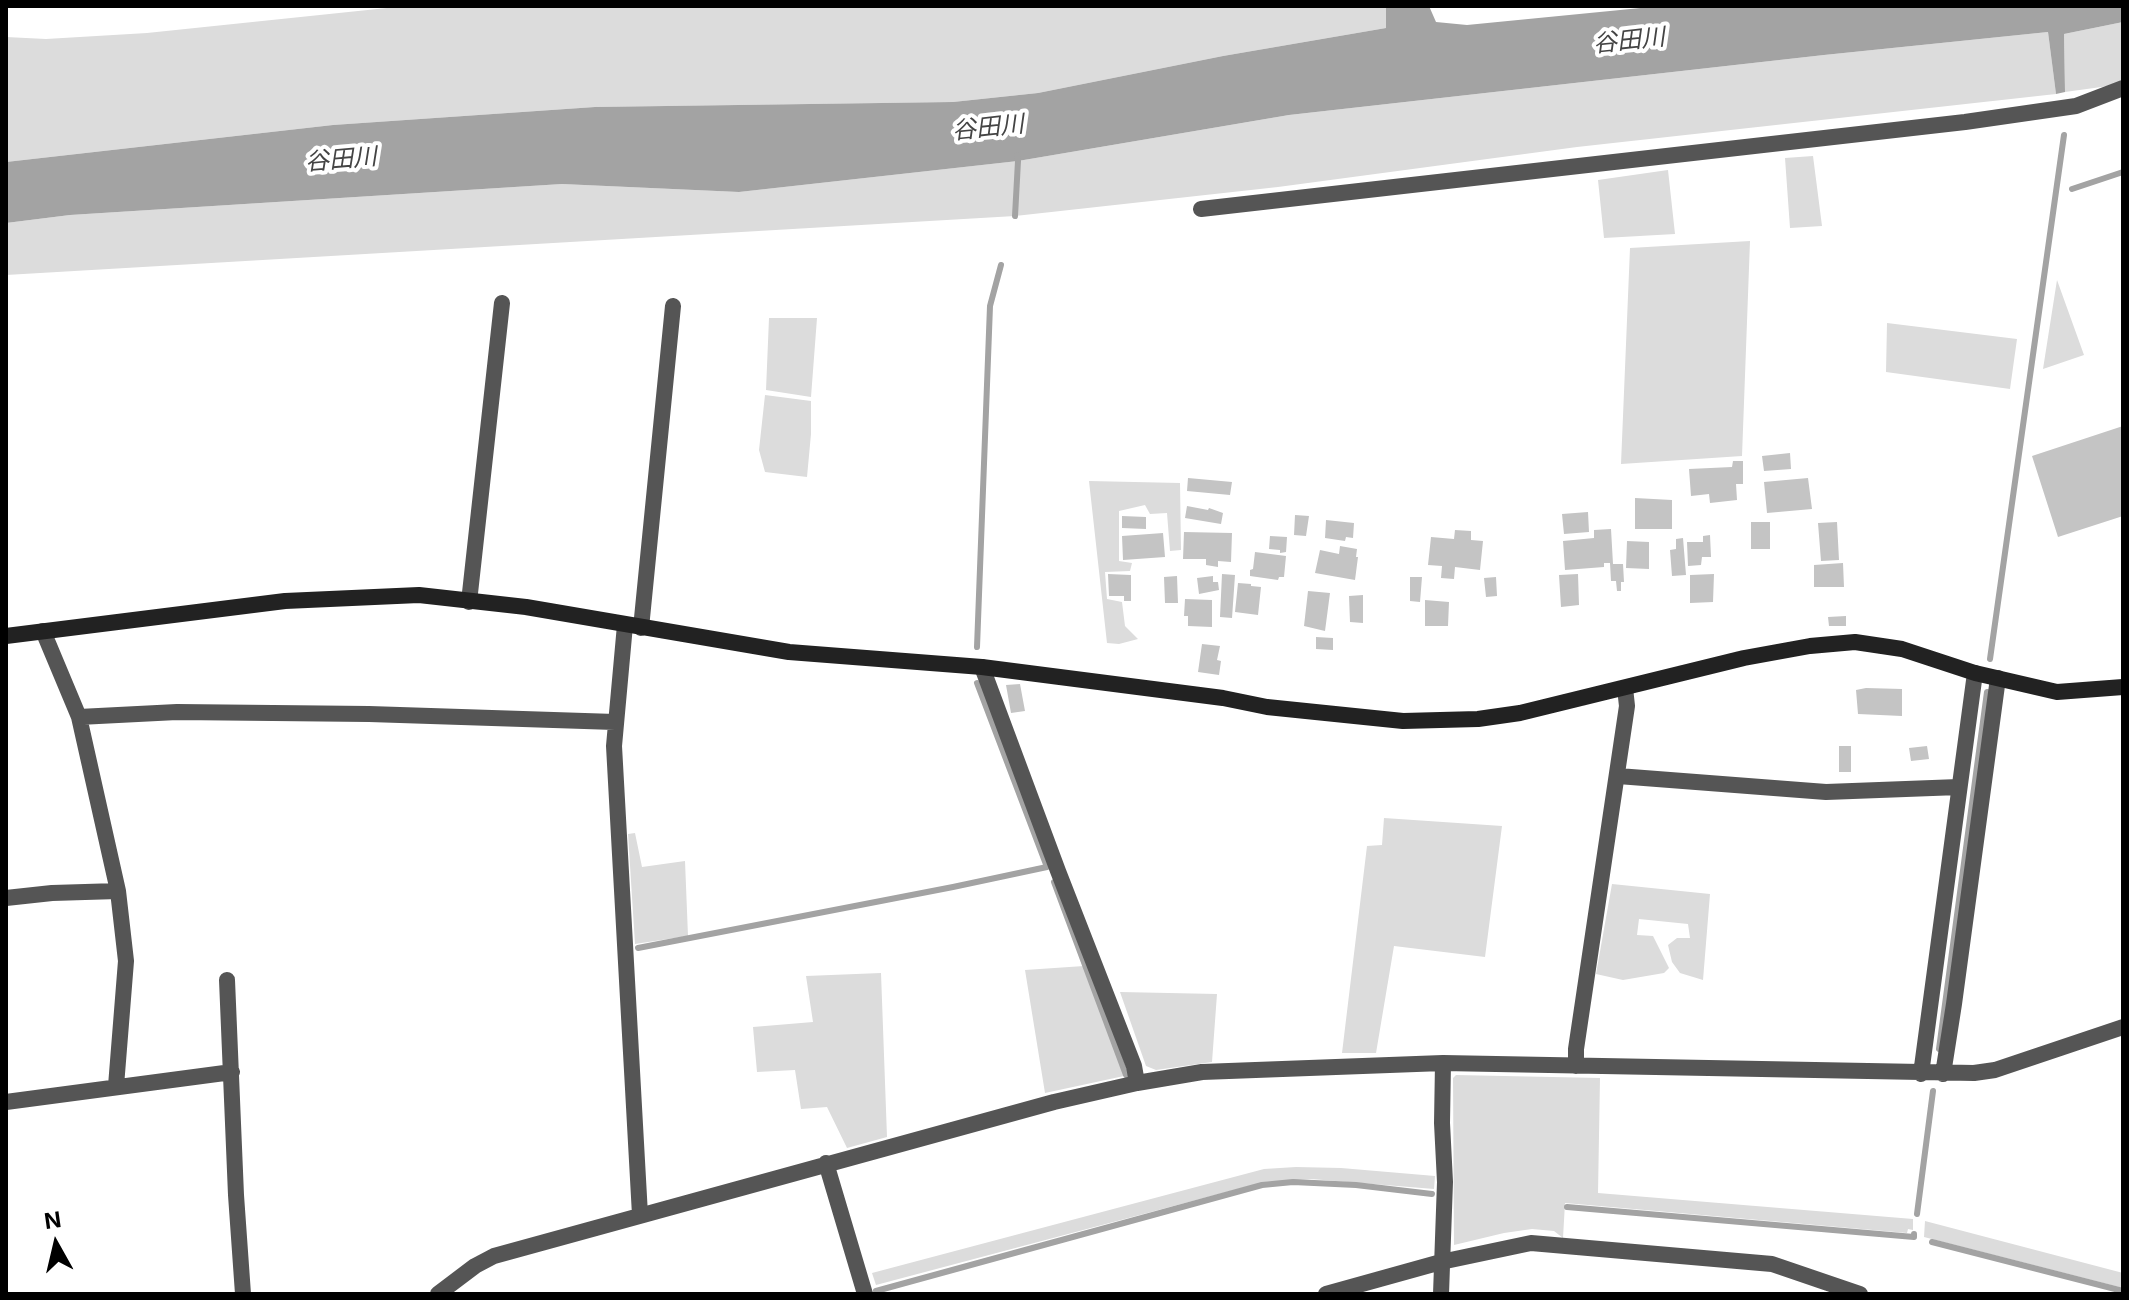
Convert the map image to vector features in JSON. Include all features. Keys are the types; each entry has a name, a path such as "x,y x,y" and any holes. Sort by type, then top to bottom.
{"street":[{"path":"1201,209 1965,122 2076,106 2123,88"},
{"path":"469,602 502,303"},
{"path":"640,1215 615,775 615,722 633,626 673,306"},
{"path":"6,636 285,601 419,595 526,607 789,652 982,667 1223,698 1267,707 1403,721 1478,719 1520,713 1744,658 1810,646 1855,642 1902,649 1975,673 2057,692 2123,687"},
{"path":"43,631 79,717 118,891 126,961 116,1086"},
{"path":"982,667 1134,1066 1137,1083"},
{"path":"1921,1074 1975,673"},
{"path":"1943,1074 1998,678"},
{"path":"1576,1066 1576,1049 1618,776 1627,706 1625,688"},
{"path":"79,717 177,712 615,722"},
{"path":"1618,776 1826,792 1959,787"},
{"path":"6,898 118,891"},
{"path":"227,980 243,1294"},
{"path":"438,1294 494,1256 826,1163 1137,1083 1216,1071 1443,1063 1974,1073 1995,1070 2123,1027"},
{"path":"1441,1294 1445,1182 1443,1063"},
{"path":"6,1102 232,1072"},
{"path":"826,1163 865,1294"},
{"path":"1326,1294 1441,1262 1531,1243 1772,1264 1860,1294"}],"shaded area":[{"path":"406,6 1386,6 1386,28 1223,56 1038,93 953,102 595,107 333,125 6,162 6,37 46,39 147,33"},
{"path":"2123,22 2123,84 2065,92 2064,34"},
{"path":"2048,32 2056,94 1577,147 1278,187 1015,216 6,275 6,223 70,215 562,184 739,192 1018,161 1289,115"},
{"path":"1813,156 1822,226 1790,228 1785,158"},
{"path":"1668,170 1675,234 1604,238 1598,180"},
{"path":"1750,241 1742,456 1621,464 1630,248"},
{"path":"2057,280 2084,355 2043,369"},
{"path":"769,318 817,318 811,397 766,390"},
{"path":"1887,323 2017,339 2010,389 1886,372"},
{"path":"765,395 811,401 807,477 765,472 759,450"},
{"path":"1089,481 1180,483 1181,550 1170,551 1167,513 1150,514 1145,505 1119,511 1119,561 1132,563 1130,571 1105,572 1107,599 1122,602 1125,626 1138,639 1119,644 1107,643"},
{"path":"1384,818 1502,826 1485,957 1394,946 1376,1053 1342,1053 1367,846 1382,845"},
{"path":"635,833 642,867 685,861 688,936 635,944 628,834"},
{"path":"1612,884 1710,894 1703,980 1680,973 1672,962 1668,945 1677,938 1690,938 1688,924 1639,919 1637,935 1653,936 1669,968 1664,973 1623,980 1596,974"},
{"path":"1084,966 1124,1076 1045,1093 1025,970"},
{"path":"881,973 887,1137 847,1148 827,1107 801,1109 795,1070 757,1072 753,1027 813,1022 806,976"},
{"path":"1120,992 1217,994 1212,1062 1156,1070 1146,1066"},
{"path":"1456,1075 1600,1078 1598,1193 1913,1219 1913,1230 1908,1229 1907,1233 1565,1203 1563,1238 1554,1231 1532,1229 1454,1245 1453,1078"},
{"path":"1296,1167 1435,1176 1434,1189 1311,1179 1264,1182 876,1285 872,1273 1264,1169"},
{"path":"1925,1221 2123,1273 2123,1288 1924,1237"}],"water":[{"name":"谷田川","path":"1386,6 1429,6 1436,22 1467,25 1661,6 2123,6 2123,22 2064,34 2065,92 2056,94 2048,32 1289,115 1018,161 739,192 562,184 70,215 6,223 6,162 333,125 595,107 953,102 1038,93 1223,56 1386,28"}],"building":[{"path":"2123,426 2123,516 2058,537 2032,456"},
{"path":"1790,453 1791,469 1764,471 1762,456"},
{"path":"1733,461 1743,461 1743,484 1736,484 1737,500 1710,503 1709,494 1691,496 1689,469 1732,467"},
{"path":"1188,478 1232,482 1230,495 1187,491"},
{"path":"1808,478 1812,509 1767,513 1764,482"},
{"path":"1635,498 1672,500 1672,529 1635,529"},
{"path":"1187,506 1223,513 1221,524 1185,518"},
{"path":"1588,512 1589,532 1564,534 1562,514"},
{"path":"1295,515 1309,516 1306,536 1294,535"},
{"path":"1122,516 1146,517 1146,529 1122,528"},
{"path":"1326,520 1354,523 1353,538 1346,537 1345,541 1325,538"},
{"path":"1751,522 1770,522 1770,549 1751,549"},
{"path":"1837,522 1839,560 1821,561 1818,523"},
{"path":"1611,529 1613,564 1623,564 1621,591 1617,591 1616,581 1611,581 1610,563 1604,563 1604,567 1565,570 1563,541 1594,538 1594,530"},
{"path":"1455,530 1471,531 1471,540 1483,541 1480,570 1455,567 1454,579 1441,578 1442,566 1428,565 1431,537 1454,539"},
{"path":"1184,532 1232,533 1231,562 1218,561 1218,567 1206,565 1206,559 1183,559"},
{"path":"1163,533 1165,557 1123,560 1122,536"},
{"path":"1710,535 1711,557 1702,557 1701,565 1688,566 1687,542 1703,542 1703,536"},
{"path":"1270,536 1287,537 1286,552 1269,549"},
{"path":"1683,538 1686,575 1672,576 1670,550 1676,549 1676,539"},
{"path":"1627,541 1649,542 1649,569 1626,568"},
{"path":"1340,546 1357,549 1355,580 1315,573 1320,550 1339,554"},
{"path":"1255,552 1286,556 1284,577 1278,580 1250,576"},
{"path":"1843,563 1844,587 1814,587 1814,565"},
{"path":"1108,574 1131,575 1131,601 1124,601 1124,596 1109,596"},
{"path":"1222,574 1235,575 1232,618 1220,617"},
{"path":"1578,574 1579,605 1561,607 1559,575"},
{"path":"1714,574 1713,602 1690,603 1690,575"},
{"path":"1177,576 1178,603 1165,603 1164,577"},
{"path":"1213,576 1219,590 1199,594 1197,578"},
{"path":"1410,577 1422,577 1420,602 1410,601"},
{"path":"1496,577 1497,596 1486,597 1484,578"},
{"path":"1238,583 1261,587 1258,615 1235,612"},
{"path":"1308,591 1330,593 1325,631 1304,626"},
{"path":"1363,595 1363,623 1350,622 1349,596"},
{"path":"1185,599 1212,600 1212,627 1188,626 1188,616 1184,616"},
{"path":"1425,600 1449,602 1448,626 1425,626"},
{"path":"1846,616 1846,626 1829,626 1828,617"},
{"path":"1316,637 1333,638 1333,650 1316,649"},
{"path":"1202,644 1220,646 1217,660 1221,661 1219,675 1198,672"},
{"path":"1020,684 1025,711 1011,713 1006,685"},
{"path":"1902,689 1902,716 1858,714 1856,690"},
{"path":"1839,746 1851,746 1851,772 1839,772"},
{"path":"1927,746 1929,759 1911,761 1909,748"}],"waterway":[{"path":"1990,659 2064,135"},
{"path":"1015,216 1017,155"},
{"path":"2072,189 2123,172"},
{"path":"977,647 990,306 1001,265"},
{"path":"638,948 1047,867 977,683"},
{"path":"1939,1049 1987,692"},
{"path":"1054,882 1126,1075"},
{"path":"1917,1214 1933,1091"},
{"path":"876,1291 1262,1185 1293,1182 1356,1185 1432,1194"},
{"path":"1567,1207 1914,1237 1914,1234"},
{"path":"1932,1242 2123,1291"}]}
